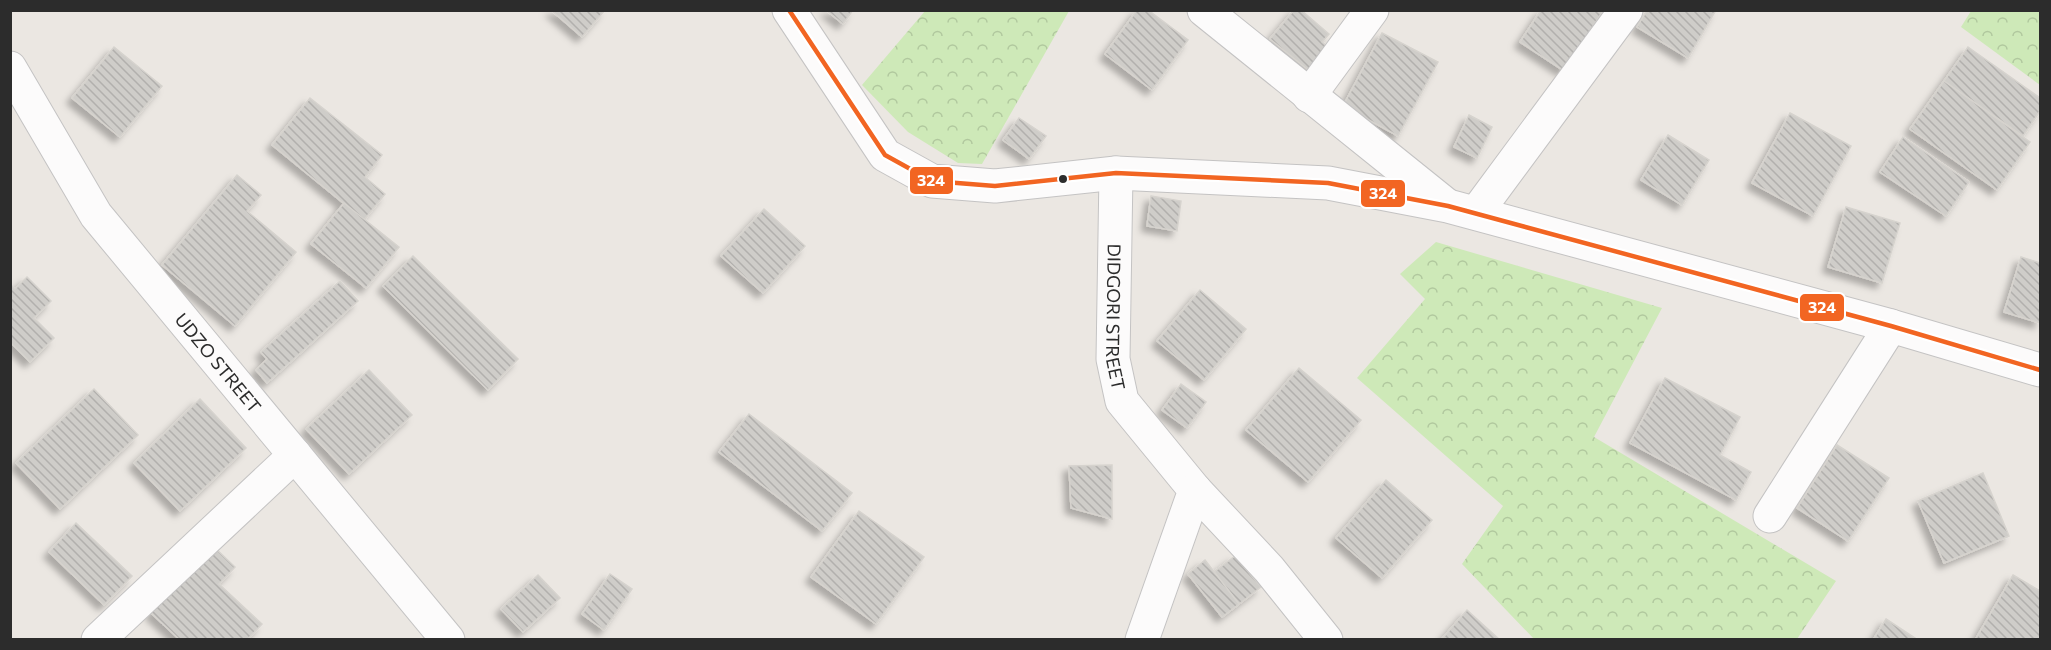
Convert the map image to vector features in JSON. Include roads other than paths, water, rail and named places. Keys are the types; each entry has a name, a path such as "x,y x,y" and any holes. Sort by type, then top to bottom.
{"street":[{"path":"789,10 885,155 932,181 995,186 1116,172 1328,183 1462,210 1891,326 2040,370"},
{"path":"1204,10 1309,96 1462,210"},
{"path":"1309,96 1372,10"},
{"path":"1462,210 1626,10"},
{"name":"UDZO STREET","path":"10,68 96,216 448,639"},
{"name":"DIDGORI STREET","path":"1116,172 1113,359 1122,401 1196,490 1269,569 1326,639"},
{"path":"1770,516 1891,326"},
{"path":"98,639 295,455"},
{"path":"1142,639 1196,490"}]}
